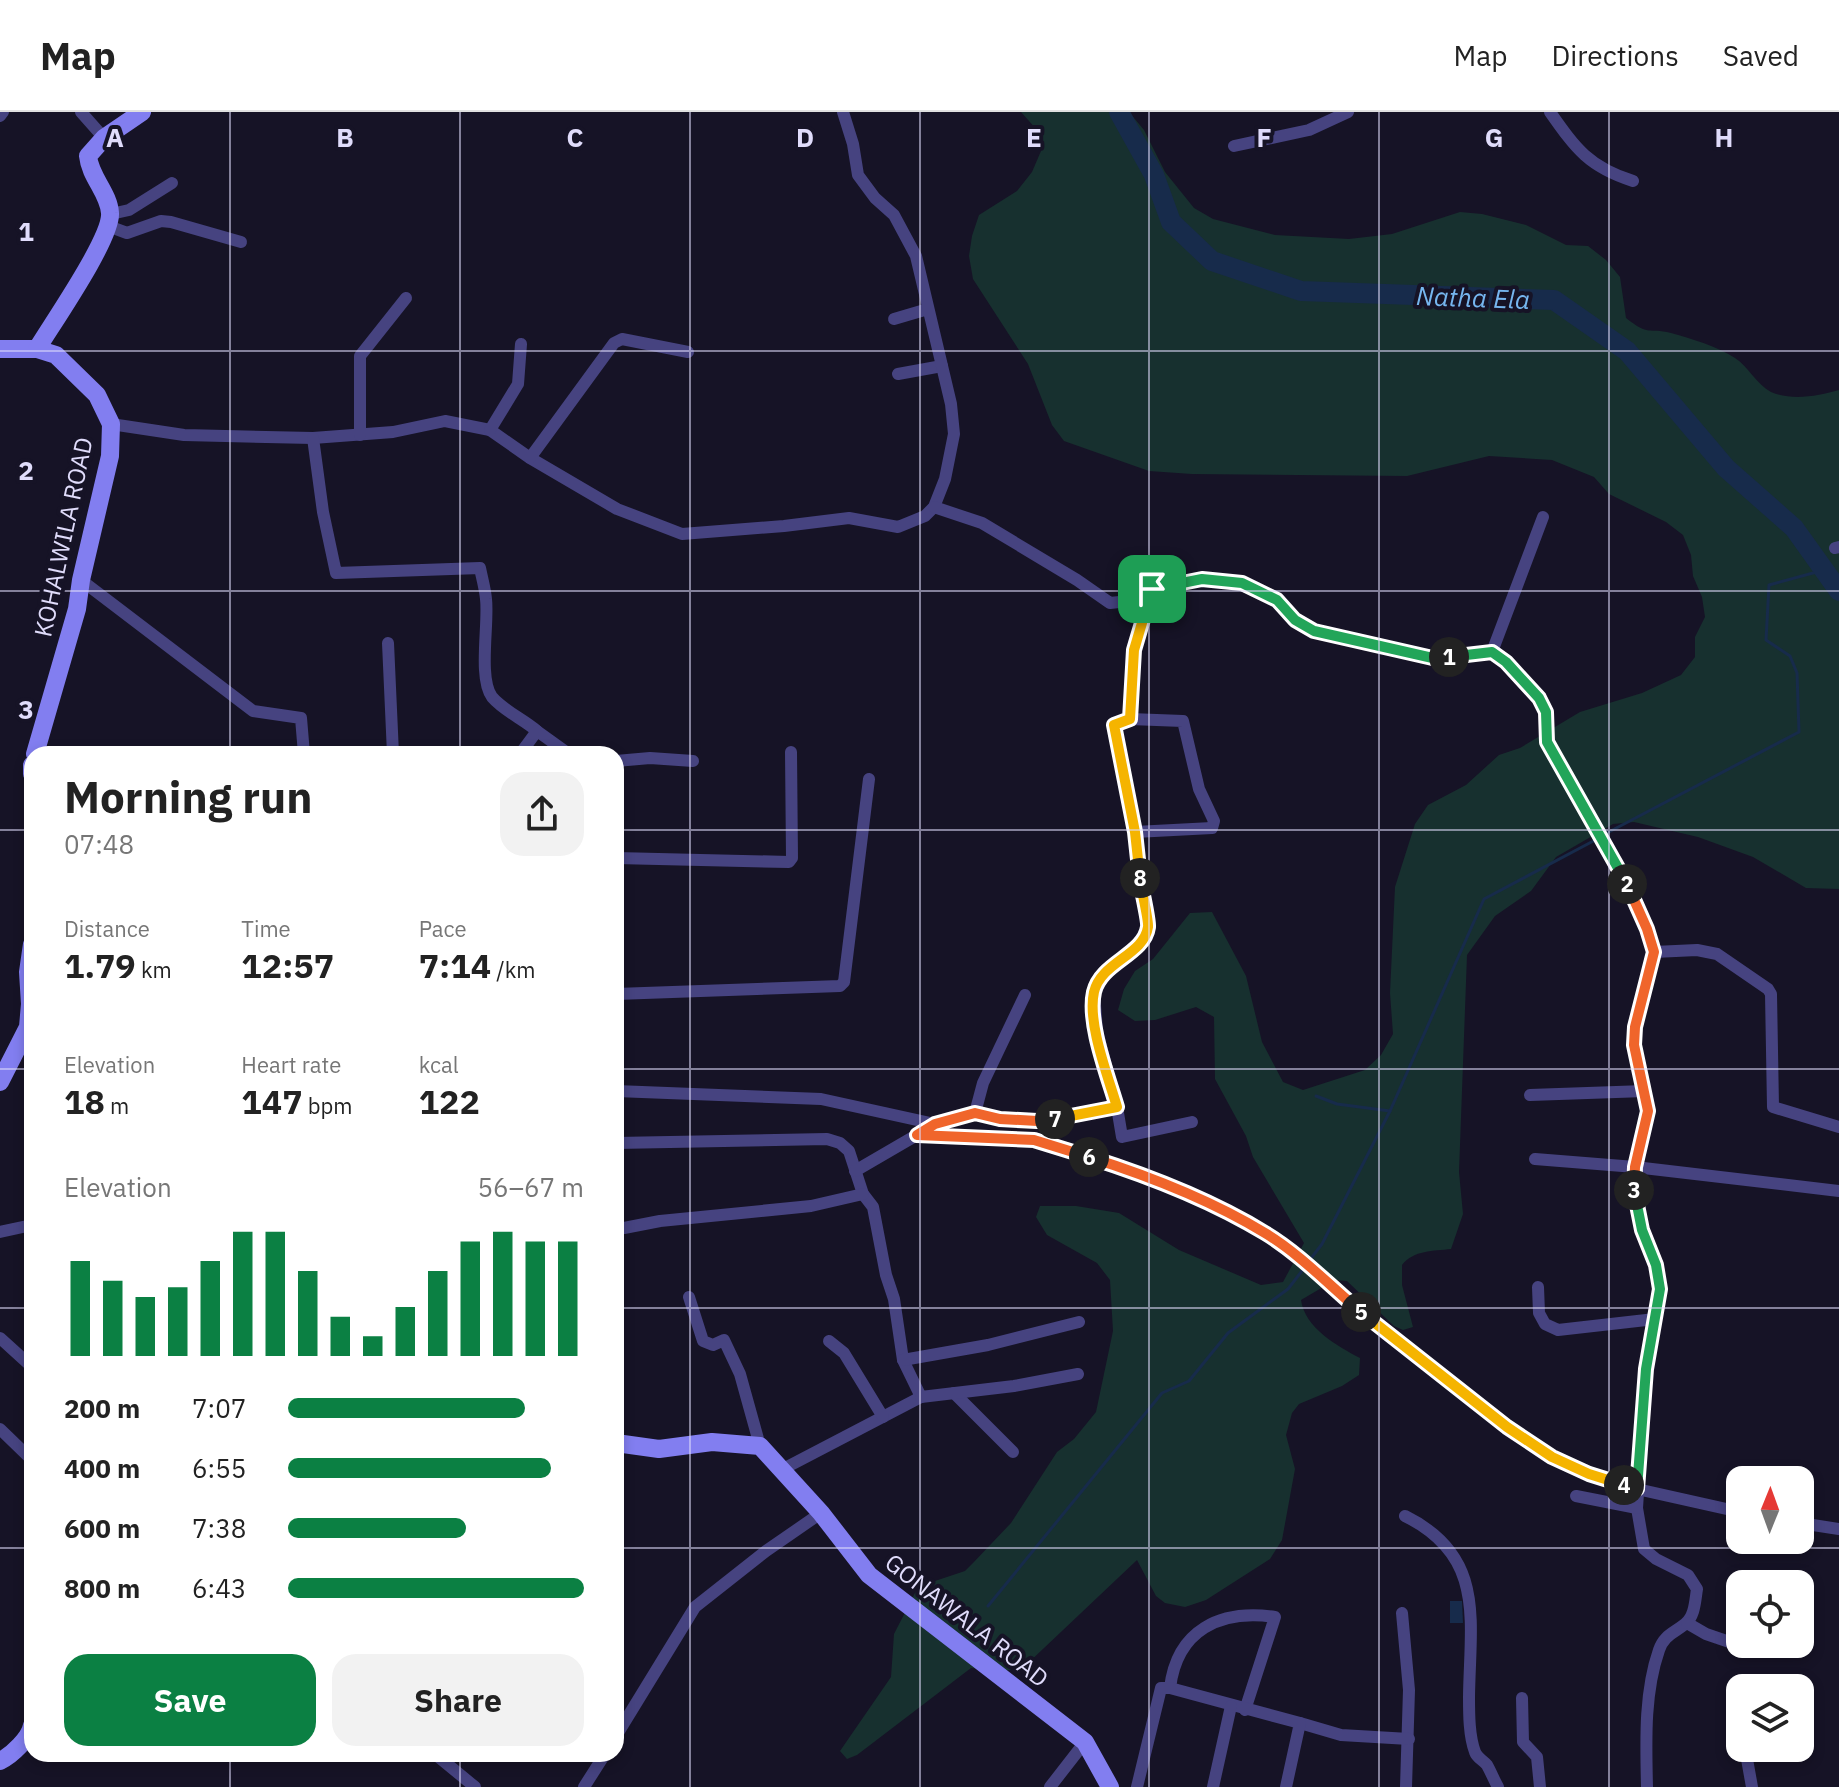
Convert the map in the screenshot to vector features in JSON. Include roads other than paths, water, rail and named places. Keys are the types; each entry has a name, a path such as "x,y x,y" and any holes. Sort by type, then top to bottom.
{"street":[{"path":"81,112 104,138"},
{"path":"111,424 184,435 313,438 393,432 445,421 490,430 530,458 617,509 682,534 849,518 898,527 925,516 934,507 945,479 954,434 951,404 916,256 894,215 875,198 858,175 843,112"},
{"path":"1234,146 1309,130 1348,112"},
{"path":"1550,112 1574,146 1608,173 1633,181"},
{"path":"134,114 104,138 88,156 109,220 127,233 161,221 241,242"},
{"path":"37,349 100,245 109,220 172,183"},
{"path":"360,435 360,356 406,298"},
{"path":"894,319 928,309"},
{"path":"530,458 614,343 622,339 688,352"},
{"path":"490,430 518,384 521,344"},
{"name":"KOHALWILA ROAD","path":"0,349 37,349 56,355 97,395 111,424 110,456 77,609 37,746"},
{"path":"898,374 942,366"},
{"path":"313,438 323,512 336,573 480,568 487,599 486,659 490,694 500,705 558,746"},
{"path":"934,507 982,523 1110,603 1129,601 1152,589 1202,579 1242,583 1277,600 1295,620 1314,631 1437,659 1492,652 1506,662 1539,698 1546,712 1547,742 1634,896 1654,952 1635,1027 1634,1045 1648,1111 1635,1167 1634,1186 1660,1289 1646,1369 1637,1508 1644,1549 1656,1559 1688,1575 1697,1589 1693,1612 1687,1623 1672,1631 1660,1649 1645,1726 1647,1787"},
{"path":"1492,652 1543,517"},
{"path":"81,580 253,711 301,718 303,746"},
{"path":"1130,719 1134,650 1152,589"},
{"path":"388,643 393,746"},
{"path":"1135,832 1212,828 1214,821 1199,789 1183,721 1130,719 1114,725 1135,832 1143,903 1149,927 1140,944 1103,974 1094,992 1097,1031 1122,1137 1192,1122"},
{"path":"526,746 537,731"},
{"path":"624,858 789,862 792,858 791,752"},
{"path":"624,760 650,758 693,761"},
{"path":"624,994 840,986 844,982 869,779"},
{"path":"1654,952 1697,950 1717,954 1768,989 1771,994 1773,1107 1839,1127"},
{"path":"975,1113 983,1083 1025,995"},
{"path":"0,1082 24,1035"},
{"path":"624,1091 821,1099 935,1124"},
{"path":"1530,1095 1645,1091"},
{"path":"855,1171 935,1124 975,1113 1000,1119 1037,1121 1117,1107"},
{"path":"917,1135 1034,1140 1133,1171 1212,1205 1286,1247 1401,1346 1552,1457 1589,1474 1637,1489 1726,1509"},
{"path":"624,1143 827,1139 840,1143 849,1151 863,1194 873,1207 886,1275 894,1299 903,1360 921,1397"},
{"path":"1535,1159 1635,1167 1839,1191"},
{"path":"624,1228 660,1221 811,1206 863,1194"},
{"path":"0,1232 24,1227"},
{"path":"1538,1287 1539,1313 1545,1324 1558,1330 1655,1319"},
{"path":"624,1444 659,1449 712,1442 760,1446 740,1374 724,1340 713,1345 703,1341 689,1297"},
{"path":"903,1360 988,1345 1079,1322"},
{"path":"0,1338 24,1360"},
{"path":"829,1341 844,1353 883,1417"},
{"path":"783,1469 921,1397 1014,1386 1078,1374"},
{"path":"954,1393 1013,1452"},
{"path":"0,1429 24,1452"},
{"name":"GONAWALA ROAD","path":"760,1446 821,1513 869,1575 1085,1742"},
{"path":"1576,1496 1637,1508"},
{"path":"624,1723 695,1607 766,1551 821,1513"},
{"path":"1405,1516 1446,1544 1463,1571 1470,1606 1469,1706 1474,1750 1488,1767 1498,1787"},
{"path":"1814,1525 1839,1529"},
{"path":"1402,1613 1409,1690 1406,1787"},
{"path":"1170,1688 1173,1670 1189,1639 1209,1624 1237,1614 1275,1617 1245,1710"},
{"path":"1687,1623 1726,1641"},
{"path":"1137,1787 1161,1688 1341,1735 1409,1739"},
{"path":"1522,1698 1523,1742 1537,1757 1540,1787"},
{"path":"1213,1787 1231,1706"},
{"path":"1286,1787 1300,1723"},
{"path":"0,1761 24,1739"},
{"path":"1050,1787 1085,1742 1110,1787"},
{"path":"445,1762 475,1787"},
{"path":"584,1787 600,1762"},
{"path":"1748,1762 1752,1787"}],"water":[{"path":"1450,1601 1462,1601 1463,1623 1450,1623"}],"waterway":[{"name":"Natha Ela","path":"1119,112 1154,175 1171,222 1212,261 1301,291 1554,300 1627,351 1726,468 1794,528 1839,591"},
{"path":"1605,834 1799,732 1797,673 1790,656 1766,640 1769,585 1824,570"},
{"path":"1309,1261 1322,1244 1390,1111 1484,899 1599,838"},
{"path":"1316,1096 1337,1104 1390,1111"},
{"path":"988,1606 1162,1393 1189,1381 1228,1333 1288,1289 1305,1267"}]}
